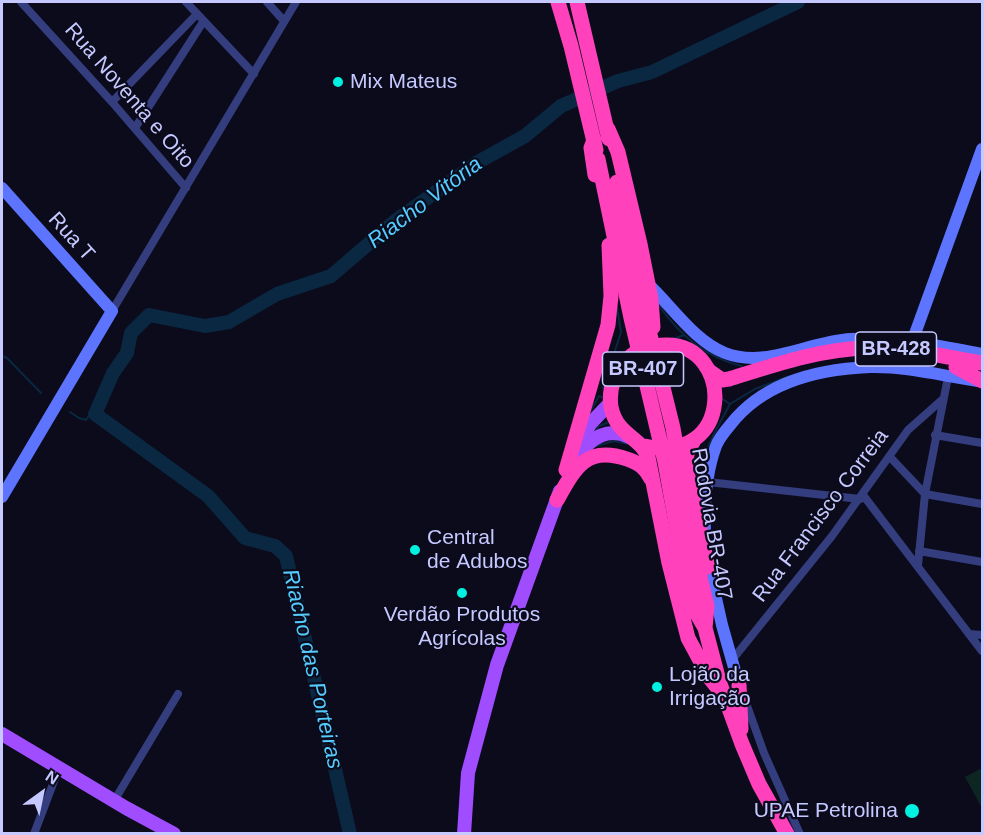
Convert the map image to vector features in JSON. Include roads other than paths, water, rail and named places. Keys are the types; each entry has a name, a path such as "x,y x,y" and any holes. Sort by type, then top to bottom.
{"highway":[{"name":"Rodovia BR-407","path":"558,2 576,63 594,140 631,318 665,462 698,574"},
{"name":"Rodovia BR-407","path":"577,2 607,124 639,290 673,428 698,574 694,609 705,628 725,696"},
{"name":"BR-407","path":"607,124 618,152 647,283 653,328 660,339 671,345"},
{"name":"BR-407","path":"594,140 591,148 609,245 632,347 629,357"},
{"path":"566,470 608,324 611,296 609,245"},
{"path":"852,349 869,339"},
{"path":"653,345 671,345 688,351 702,362 712,377 716,394 714,412 706,428 694,440 677,448 660,450 644,446 629,437 618,424 612,409 610,392 615,375 629,357 653,345"},
{"name":"BR-428","path":"709,371 722,380 729,379 810,356 852,349 891,349 982,363"},
{"name":"BR-428","path":"716,394 723,387 811,363 868,356 888,357 952,372 982,372"},
{"path":"952,372 982,381"},
{"name":"BR-407","path":"694,440 687,454 686,467 698,574"},
{"name":"BR-407","path":"644,446 678,603 688,638 709,677 725,696 759,784 787,834"},
{"path":"557,500 575,468 602,454 613,454 642,466 653,483"},
{"path":"739,686 742,744"}],"main road":[{"path":"912,342 982,149"},
{"name":"Rua T","path":"2,188 112,311"},
{"path":"647,283 710,345 724,353 742,358 760,358 835,340 869,339 912,342 982,354"},
{"path":"2,497 112,311"},
{"path":"739,686 732,660 698,574 708,483 716,446 724,432 753,401 789,381 836,370 871,367 952,372"},
{"path":"464,834 467,780 497,665 566,470 583,434 611,402"},
{"path":"557,500 572,467 588,443 610,432 619,432 629,437"},
{"path":"2,734 174,834"},
{"path":"467,780 475,834"}],"street":[{"name":"Rua Noventa e Oito","path":"21,2 186,188"},
{"path":"186,2 254,74"},
{"path":"267,2 284,21"},
{"path":"112,311 296,2"},
{"path":"112,102 196,14"},
{"path":"135,128 203,22"},
{"path":"918,565 925,494 935,435 952,372"},
{"name":"Rua Francisco Correia","path":"732,660 862,497 914,423 943,399"},
{"path":"935,435 982,443"},
{"path":"890,457 925,494 982,504"},
{"path":"708,483 862,497 918,565 982,651"},
{"path":"919,551 982,562"},
{"path":"969,634 982,635"},
{"path":"739,686 764,753 800,834"},
{"path":"114,801 177,694"},
{"path":"34,834 59,768"}],"waterway":[{"name":"Riacho Vitória","path":"350,834 286,556 275,546 245,538 208,496 95,414 113,373 127,353 131,333 149,315 205,326 229,322 277,294 331,276 395,221 478,162 525,136 561,106 618,81 652,72 798,2"},
{"path":"658,304 675,326 694,344 717,357 742,366"},
{"path":"603,388 621,332 617,307"},
{"path":"673,339 684,335"},
{"path":"666,371 673,355"},
{"path":"2,356 7,358 41,393"},
{"path":"697,482 697,472 730,404 755,389 790,376"},
{"path":"590,412 599,396 606,399"},
{"path":"721,398 730,404"},
{"name":"Riacho das Porteiras","path":"70,412 86,420 91,413 95,414"},
{"path":"594,431 609,422"},
{"path":"596,446 614,441 628,444"}],"place":[{"name":"Mix Mateus","path":"338,82"},
{"name":"Central de Adubos","path":"415,550"},
{"name":"Verdão Produtos Agrícolas","path":"462,593"},
{"name":"Lojão da Irrigação","path":"657,687"},
{"name":"UPAE Petrolina","path":"912,811"}]}
